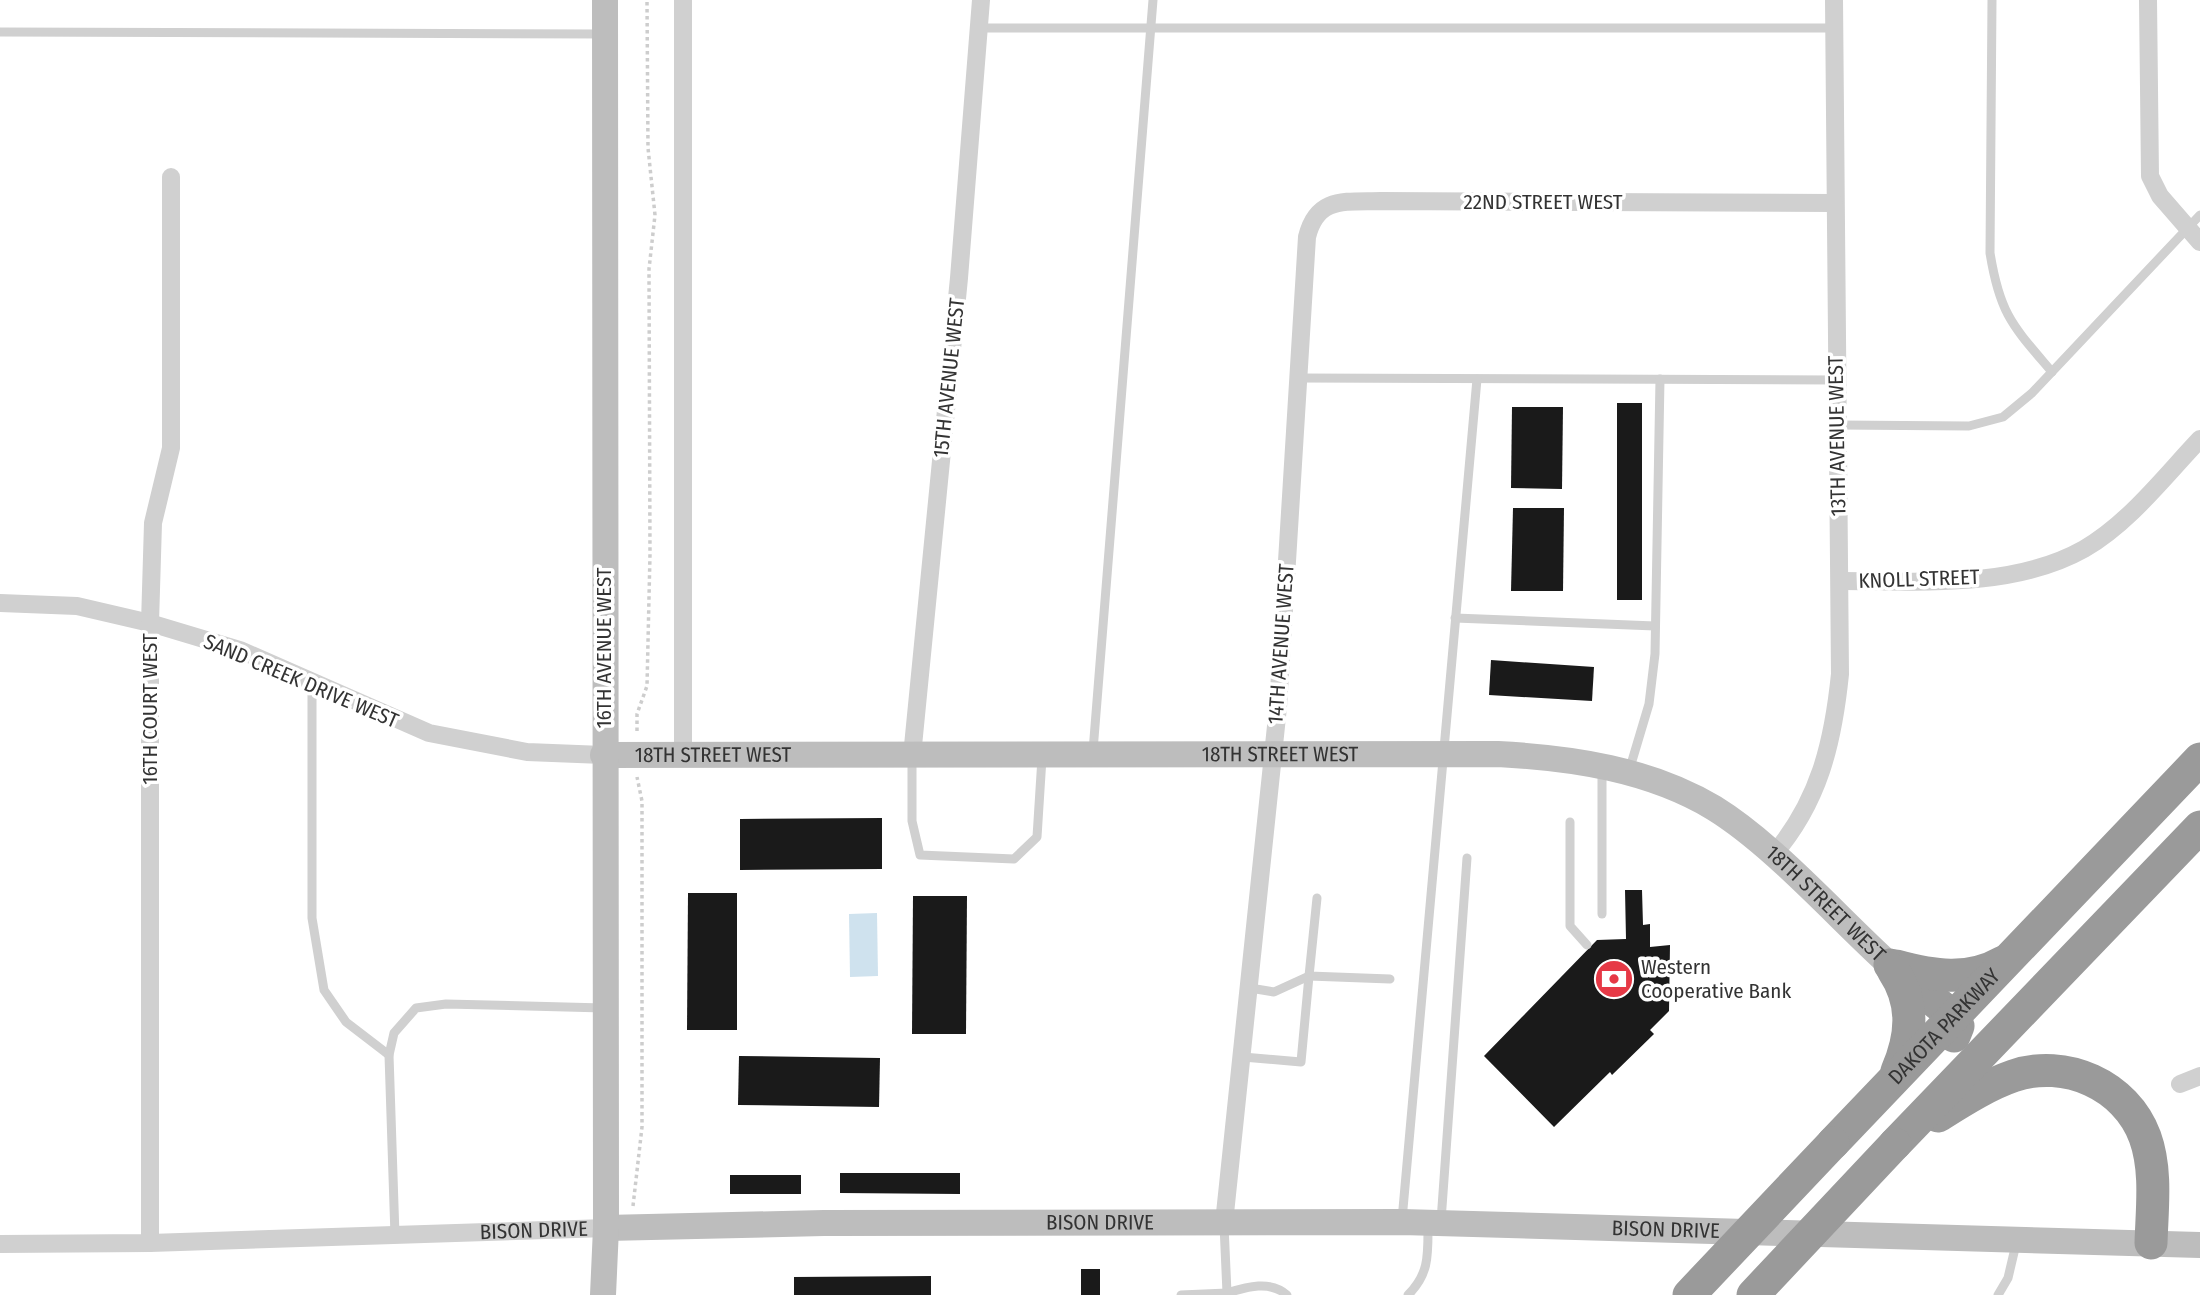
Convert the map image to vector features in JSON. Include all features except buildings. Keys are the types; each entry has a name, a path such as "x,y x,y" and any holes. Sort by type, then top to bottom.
{"highway":[{"name":"DAKOTA PARKWAY","path":"1689,1295 1838,1151 1891,1083 2200,759"},
{"path":"1753,1295 2200,827"},
{"path":"1890,965 1928,974 1973,975 2011,958"},
{"path":"1718,1295 1777,1231 1838,1151 1941,1054 1958,1026 1954,1017 1890,965"},
{"path":"1890,965 1903,987 1910,1013 1907,1043 1891,1083"},
{"path":"1895,1144 1963,1100 2016,1075 2041,1071 2081,1075 2104,1086 2119,1099 2145,1137 2152,1186 2151,1243"}],"street":[{"name":"16TH AVENUE WEST","path":"603,1295 618,1227 605,1008 605,0"},
{"path":"682,0 683,756"},
{"name":"15TH AVENUE WEST","path":"912,756 959,278 981,0"},
{"name":"13TH AVENUE WEST","path":"1773,855 1807,810 1832,732 1840,674 1841,581 1835,380 1834,0"},
{"path":"2148,0 2150,176 2160,196 2193,236"},
{"name":"16TH COURT WEST","path":"150,1243 150,622 153,523 171,447 171,177"},
{"name":"22ND STREET WEST","path":"1305,272 1311,220 1323,208 1339,203 1834,203"},
{"name":"14TH AVENUE WEST","path":"1224,1223 1273,756 1305,272"},
{"name":"KNOLL STREET","path":"1841,581 1970,581 2032,569 2083,550 2130,514 2200,439"},
{"name":"SAND CREEK DRIVE WEST","path":"0,603 77,606 150,622 240,650 312,684 429,733 527,752 603,755"},
{"name":"18TH STREET WEST","path":"603,755 1442,754 1537,756 1602,766 1628,772 1685,793 1716,809 1773,855 1890,965"},
{"path":"2180,1084 2200,1076"},
{"name":"BISON DRIVE","path":"0,1244 150,1243 618,1227 824,1223 1402,1222 2200,1245"}],"lane":[{"path":"1093,756 1153,0"},
{"path":"1992,0 1992,264 1996,286 2008,320 2052,372"},
{"path":"978,28 1834,28"},
{"path":"0,32 604,34"},
{"path":"1836,425 1969,426 2003,417 2193,236 2200,215"},
{"path":"1298,378 1835,380"},
{"path":"1402,1222 1477,379"},
{"path":"1628,772 1649,704 1655,625 1660,379"},
{"path":"1455,618 1655,625"},
{"path":"312,684 312,918 324,990 346,1022 389,1055"},
{"path":"912,756 912,821 920,855 1014,859 1037,837 1042,756"},
{"path":"1602,766 1602,914"},
{"path":"1570,822 1570,926 1587,945"},
{"path":"1408,1295 1422,1281 1428,1263 1434,1223 1467,858"},
{"path":"1243,1057 1301,1062 1317,898"},
{"path":"1250,988 1274,992 1309,975 1390,979"},
{"path":"395,1236 389,1055 394,1033 415,1008 446,1004 605,1008"},
{"path":"1224,1223 1226,1294"},
{"path":"1998,1295 2008,1278 2017,1239"},
{"path":"1181,1295 1226,1294 1251,1286 1279,1287 1287,1295"}],"path":[{"path":"618,1227 642,1127 642,800 636,755 637,714 647,685 650,567 649,269 655,215 648,148 647,0"}],"water":[{"path":"877,913 878,976 850,977 849,914"}],"place":[{"name":"Western Cooperative Bank","path":"1614,979"}]}
